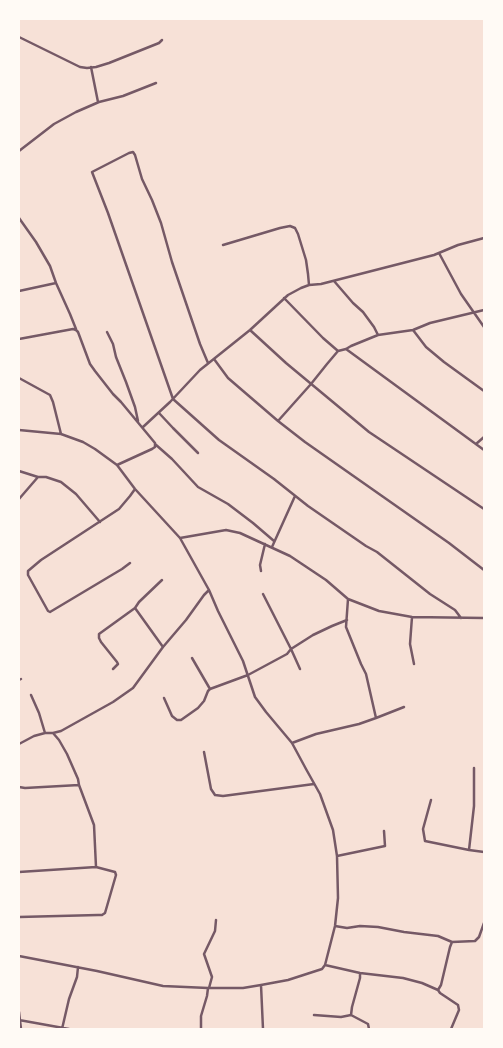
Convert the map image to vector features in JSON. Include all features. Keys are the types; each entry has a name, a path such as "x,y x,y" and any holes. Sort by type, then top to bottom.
{"street":[{"path":"19,37 80,67 91,67 109,63 159,43 162,40"},
{"path":"91,67 98,102"},
{"path":"19,150 54,124 76,112 98,102 123,96 156,83"},
{"path":"208,364 172,262 161,224 142,179 133,152 129,153 92,172 108,213 173,399 219,440 274,479 295,496 376,552 430,594 455,610 462,618"},
{"path":"19,218 36,242 50,266 90,364 113,394 155,444 172,459 198,487 228,504 274,541"},
{"path":"223,245 280,228 290,226 295,228 306,260 309,285"},
{"path":"143,428 160,413 200,370 250,330 288,295 309,285 334,281 439,253 458,245 484,238"},
{"path":"439,253 461,294 484,327"},
{"path":"334,281 353,303 364,312 378,335"},
{"path":"19,291 56,283"},
{"path":"284,298 323,338 338,351"},
{"path":"278,421 338,351 346,350 351,346 378,335 412,330 430,323 484,310"},
{"path":"19,339 59,331 76,330"},
{"path":"250,330 286,364 369,432 484,509"},
{"path":"412,330 426,347 484,391"},
{"path":"107,332 113,344 116,357 135,407 138,422"},
{"path":"346,350 484,450"},
{"path":"214,359 228,378 304,442 449,543 484,570"},
{"path":"19,378 50,395 61,434"},
{"path":"160,413 198,453"},
{"path":"19,431 61,434 82,442 117,464 135,489 180,538 209,590 243,661 255,697 292,743 320,794 333,830 338,898 335,926 325,965 322,969 288,980 262,986 243,988 163,986 97,970 19,956"},
{"path":"476,444 484,437"},
{"path":"117,464 152,449 155,444"},
{"path":"19,471 61,482 76,494 100,522"},
{"path":"19,499 38,477"},
{"path":"130,563 50,612 48,611 28,575 28,571 41,560 119,509 135,489"},
{"path":"272,547 295,496"},
{"path":"180,538 226,530 240,533 290,556 326,580 348,599 379,611 412,616 484,618"},
{"path":"261,571 260,565 265,544"},
{"path":"113,669 118,664 101,642 99,634 135,608 139,602 162,580"},
{"path":"19,744 34,736 61,731 113,702 133,688 163,647 209,590"},
{"path":"263,594 300,669"},
{"path":"348,599 346,627 366,674 376,718"},
{"path":"135,608 163,647"},
{"path":"412,616 410,644 414,664"},
{"path":"164,698 172,716 177,720 181,720 198,708 204,701 210,689 248,675 286,654 291,649 313,635 347,620"},
{"path":"192,658 210,689"},
{"path":"31,695 39,713 45,733"},
{"path":"292,743 316,734 359,724 404,707"},
{"path":"53,733 67,754 78,779 94,825 96,867"},
{"path":"204,752 211,789 215,795 223,796 314,784"},
{"path":"469,850 474,806 474,768"},
{"path":"19,787 79,785"},
{"path":"431,800 423,829 425,841 484,852"},
{"path":"336,856 385,846 384,831"},
{"path":"19,872 96,867 116,873 105,913 98,916 19,916"},
{"path":"201,1029 201,1016 212,977 204,954 215,930 216,920"},
{"path":"335,926 347,928 360,926 378,927 438,936 452,942 474,941 479,937 484,923"},
{"path":"438,990 441,985 452,942"},
{"path":"325,965 360,973 403,978 422,982 438,990 458,1005 458,1010 452,1029"},
{"path":"62,1028 69,999 77,976 78,967"},
{"path":"352,1015 352,1007 360,973"},
{"path":"262,986 263,1029"},
{"path":"19,1012 21,1029"},
{"path":"314,1015 341,1017 352,1015 368,1024 369,1029"},
{"path":"20,1020 69,1029"}]}
